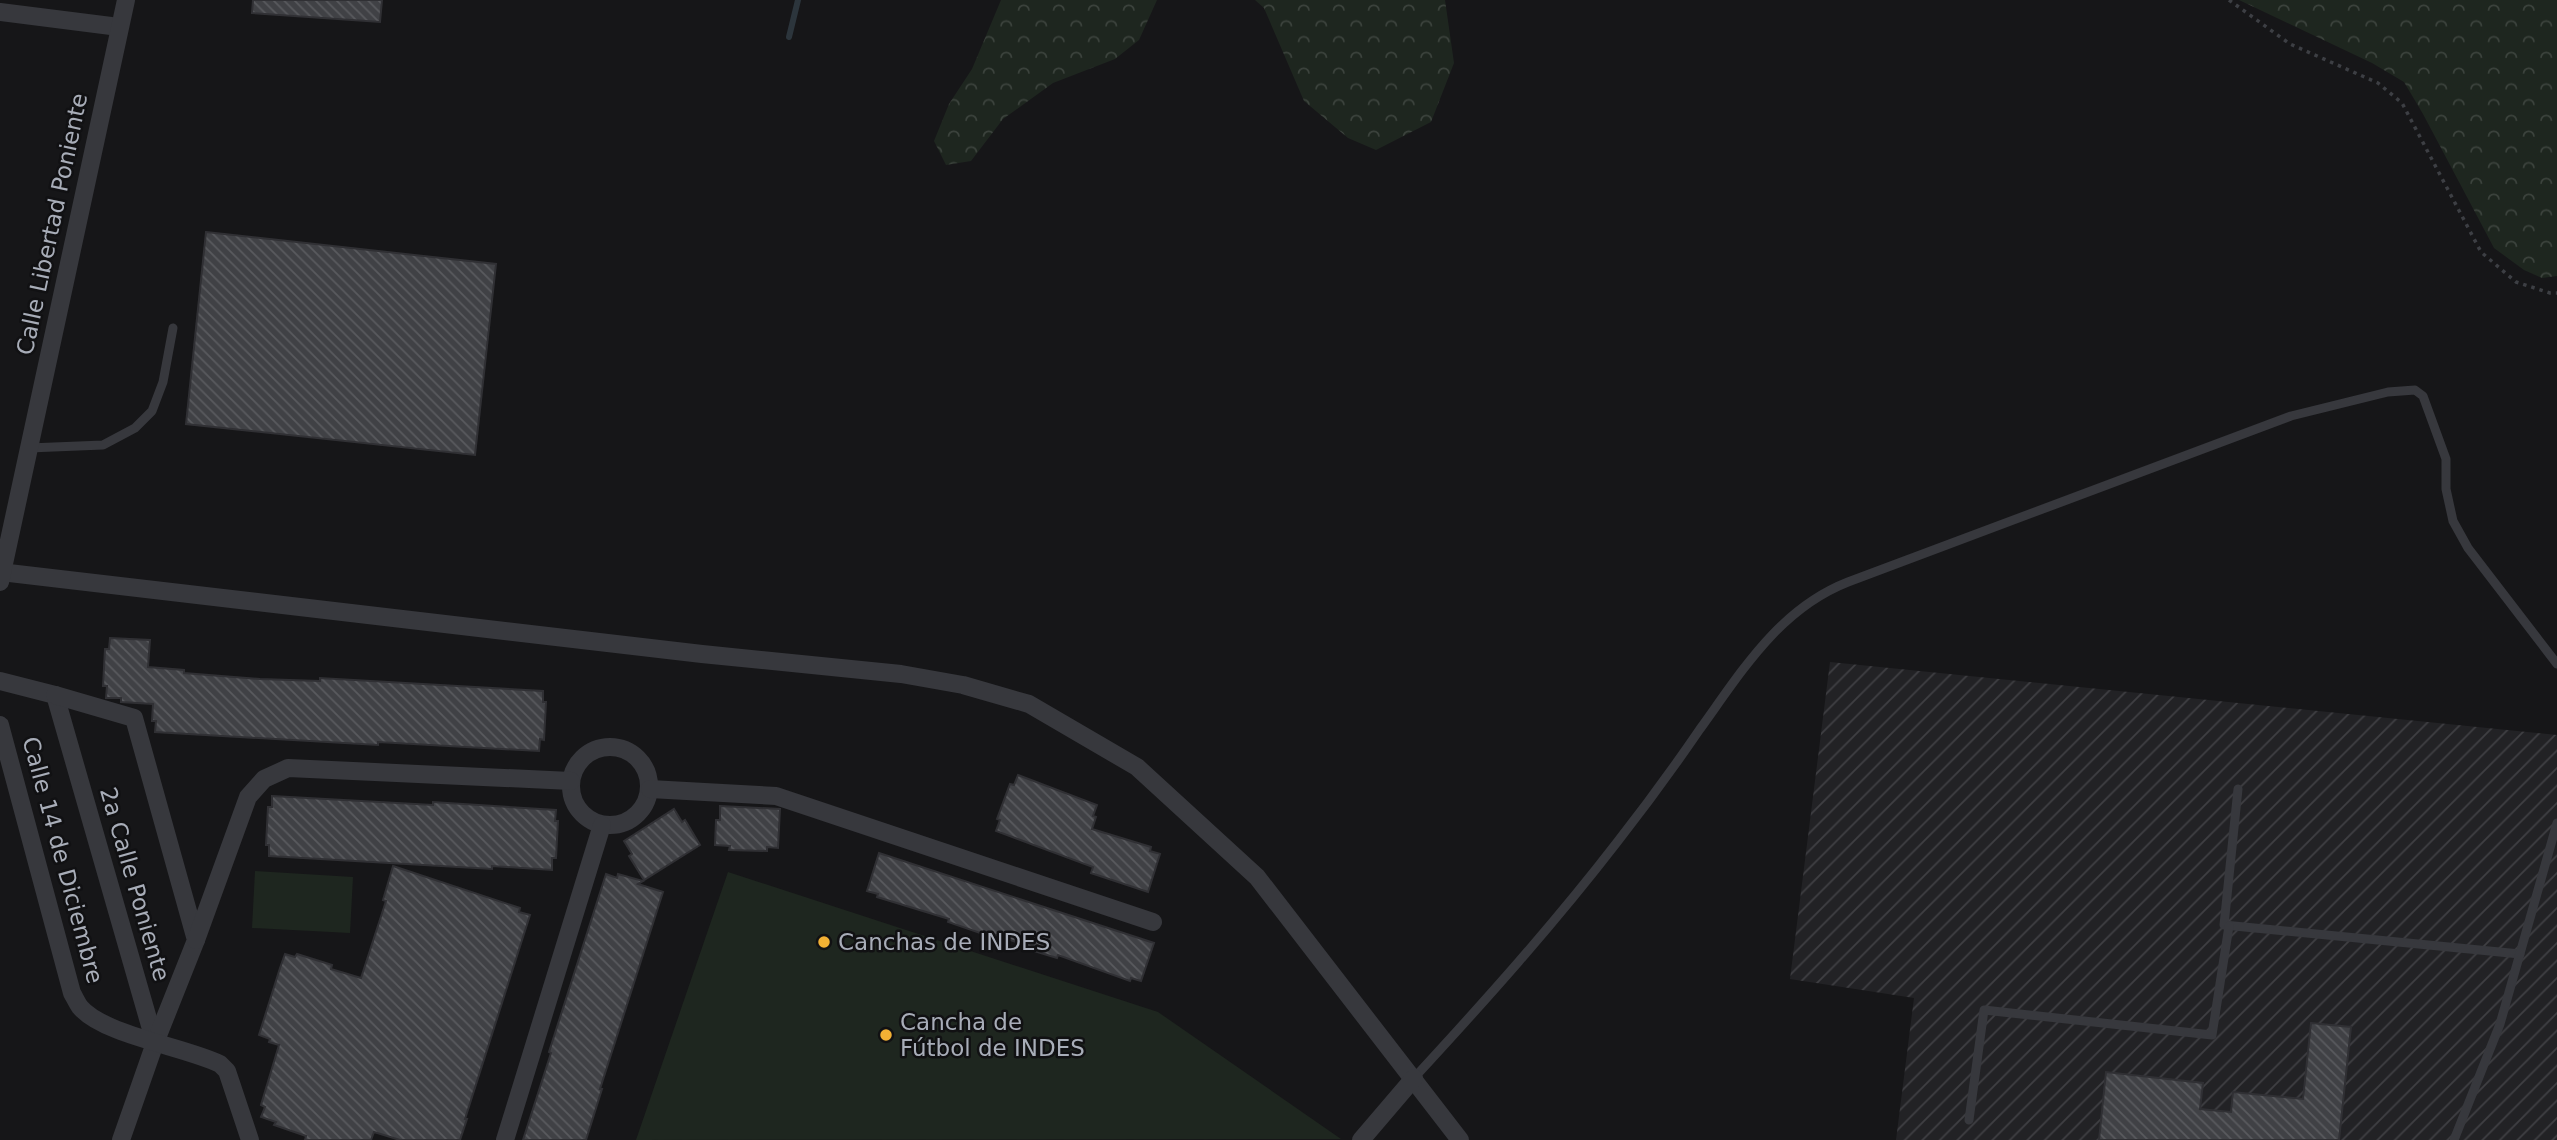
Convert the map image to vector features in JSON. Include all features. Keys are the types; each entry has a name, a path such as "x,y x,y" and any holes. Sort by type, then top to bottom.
{"street":[{"name":"Calle Libertad Poniente","path":"1,576 126,0"},
{"path":"0,12 119,27"},
{"path":"1,576 901,674 962,685 1029,704 1137,767 1257,877 1460,1140"},
{"path":"0,681 134,718 197,940"},
{"name":"2a Calle Poniente","path":"55,695 155,1043"},
{"name":"Calle 14 de Diciembre","path":"0,725 72,993 81,1008 94,1019 220,1064 227,1071 250,1140"},
{"path":"621,748 642,763 650,789 639,813 628,821 602,825 582,814 571,793 571,781 575,768 583,757 595,750 621,748"},
{"path":"121,1140 248,797 264,779 288,768 571,781"},
{"path":"650,789 776,796 1153,922"},
{"path":"505,1140 602,825"},
{"path":"1361,1140 1414,1078"}],"lane":[{"path":"29,448 103,445 135,428 152,411 163,382 173,328"},
{"path":"1414,1078 1509,975 1634,820 1746,665 1786,619 1807,602 1824,591 2291,416 2388,392 2415,390 2423,396 2446,459 2446,489 2453,521 2468,548 2557,664"},
{"path":"2238,789 2224,925 2520,954"},
{"path":"2454,1140 2500,1024 2557,823"},
{"path":"1969,1120 1984,1010 2212,1035 2230,926"}],"path":[{"path":"2229,0 2290,44 2378,83 2402,103 2481,252 2516,282 2557,293"}],"shaded area":[{"path":"1830,662 2557,735 2557,1140 1896,1140 1914,998 1790,979"}],"green space":[{"path":"1001,0 1157,0 1139,40 1115,59 1053,83 1003,119 971,161 946,165 934,141 949,104 972,69"},
{"path":"1255,0 1445,0 1454,63 1431,122 1376,150 1348,138 1304,101 1264,8"},
{"path":"2239,0 2557,0 2557,276 2542,278 2524,270 2494,248 2404,82 2372,63"},
{"path":"255,871 353,877 350,933 252,928"},
{"name":"Canchas de INDES","path":"728,872 1158,1012 1341,1139 636,1140"}],"building":[{"path":"253,0 382,0 380,22 252,13"},
{"path":"206,232 496,264 475,455 186,424"},
{"path":"110,638 150,640 148,667 184,670 184,673 260,679 320,681 320,678 543,691 543,702 546,702 544,740 540,739 539,751 155,732 156,721 152,721 153,704 106,698 107,686 103,686 105,649 109,649"},
{"path":"1018,775 1097,805 1092,829 1151,847 1150,851 1160,854 1148,892 1091,873 1093,867 996,831 1000,820 997,819 1010,784 1014,785"},
{"path":"272,796 556,810 556,858 552,858 552,870 269,856 269,845 266,845 268,807 272,807"},
{"path":"720,806 780,809 778,848 767,847 767,851 729,850 730,846 715,845 716,820 720,820"},
{"path":"674,809 682,822 685,820 700,845 644,880 629,856 632,854 624,841"},
{"path":"879,853 1154,943 1141,981 1131,978 1130,981 1058,955 1057,958 1021,947 1022,944 984,931 983,934 948,922 949,919 877,897 878,894 867,891"},
{"path":"393,866 520,908 519,912 530,915 467,1119 460,1140 400,1140 374,1132 371,1140 305,1140 306,1136 274,1125 276,1122 261,1117 265,1107 261,1105 279,1045 259,1035 280,968 285,954 295,957 297,954 332,965 331,969 361,978 386,901 383,900"},
{"path":"606,874 617,878 618,874 643,881 638,884 663,892 602,1089 586,1140 523,1140 551,1053 549,1052"},
{"path":"2311,1023 2351,1027 2339,1140 2099,1140 2106,1072 2203,1083 2200,1109 2231,1112 2233,1092 2303,1099"}],"waterway":[{"path":"789,37 798,0"}],"place":[{"name":"Canchas de INDES","path":"824,942"},
{"name":"Cancha de Fútbol de INDES","path":"886,1035"}]}
